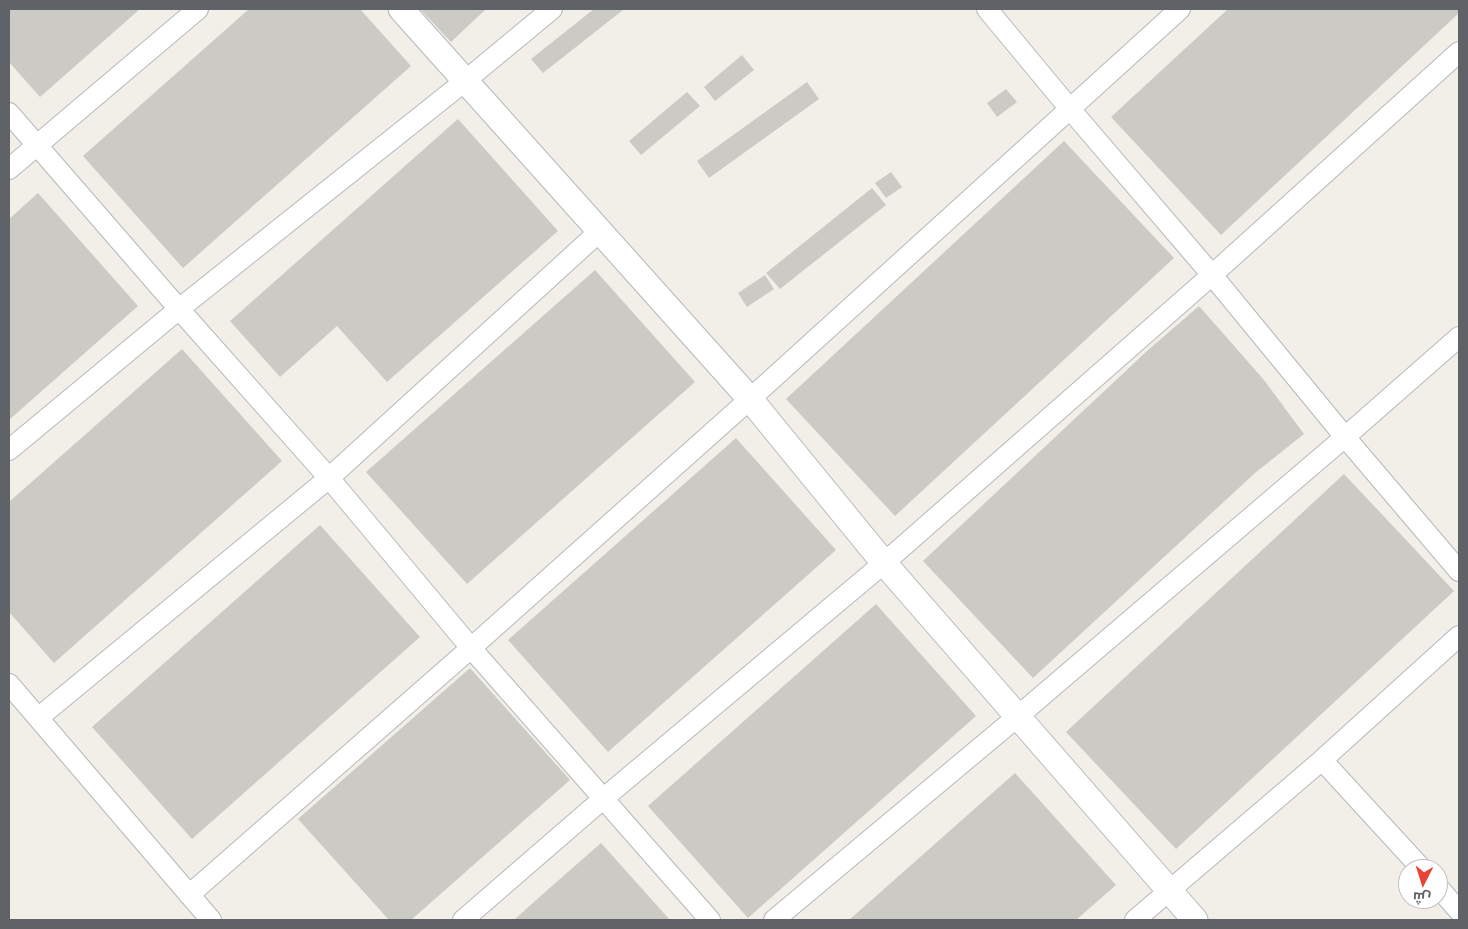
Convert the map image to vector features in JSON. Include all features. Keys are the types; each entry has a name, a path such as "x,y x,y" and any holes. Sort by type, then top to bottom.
{"street":[{"path":"9,169 198,9"},
{"path":"401,9 750,399 884,563 1195,920"},
{"path":"9,450 179,309 552,9"},
{"path":"987,9 1459,571"},
{"path":"189,895 472,648 1180,9"},
{"path":"463,920 604,798 884,563 1212,275 1459,52"},
{"path":"9,113 329,478 472,648 710,920"},
{"path":"38,718 329,478 600,231"},
{"path":"774,920 1017,717 1345,437 1459,337"},
{"path":"1135,920 1322,760 1459,636"},
{"path":"9,684 210,920"},
{"path":"1322,760 1413,859"},
{"path":"1448,898 1459,911"}],"building":[{"path":"9,9 140,9 40,97 9,62"},
{"path":"249,9 360,9 411,66 183,268 83,156"},
{"path":"420,9 486,9 451,42"},
{"path":"594,9 623,10 543,73 531,59"},
{"path":"1228,9 1459,9 1459,13 1221,235 1111,117"},
{"path":"742,55 754,70 715,101 704,87"},
{"path":"807,82 819,99 709,178 697,161"},
{"path":"1006,89 1017,102 997,117 987,103"},
{"path":"687,92 700,106 641,155 629,141"},
{"path":"458,119 558,231 387,382 337,326 280,377 230,321"},
{"path":"1064,141 1174,258 895,516 786,399"},
{"path":"891,172 902,187 886,198 875,183"},
{"path":"872,188 886,205 780,289 766,273"},
{"path":"38,193 138,306 9,420 9,219"},
{"path":"595,270 695,382 467,584 366,472"},
{"path":"765,275 774,289 747,307 738,293"},
{"path":"1199,306 1264,380 1304,434 1255,473 1033,678 923,561 1147,351"},
{"path":"182,349 282,461 54,663 9,612 9,502"},
{"path":"736,438 836,550 608,752 508,640"},
{"path":"1344,474 1454,591 1176,849 1066,732"},
{"path":"320,525 420,637 192,839 92,727"},
{"path":"876,604 976,716 748,918 648,806"},
{"path":"470,668 570,780 411,920 389,920 298,819"},
{"path":"1015,773 1116,885 1076,920 849,920"},
{"path":"601,843 670,920 514,920 544,893"}]}
